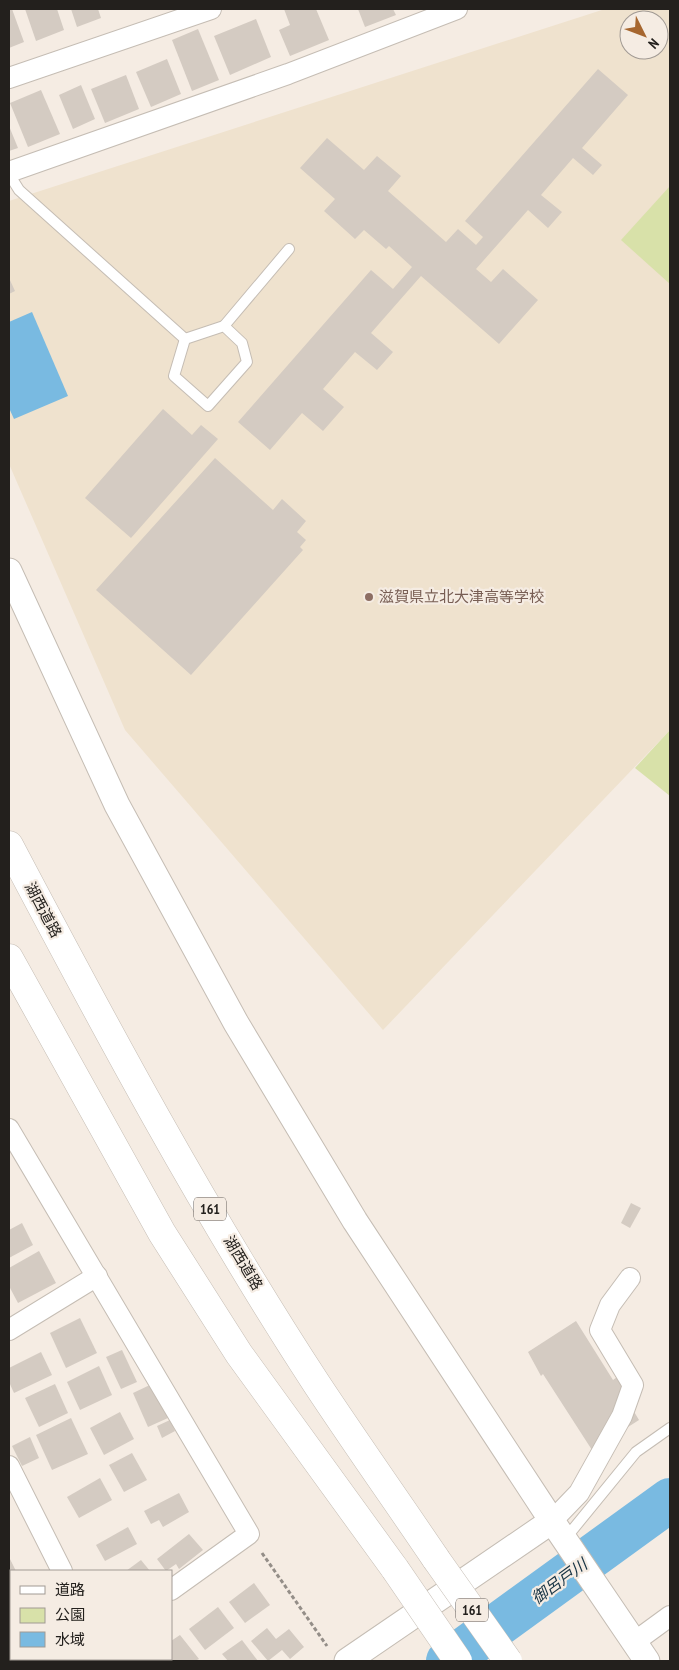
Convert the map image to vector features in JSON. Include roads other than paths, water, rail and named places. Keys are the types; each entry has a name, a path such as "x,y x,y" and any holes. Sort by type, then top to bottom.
{"highway":[{"name":"湖西道路","path":"9,845 112,1041 220,1226 316,1382 508,1661"},
{"name":"161","path":"9,958 148,1207 239,1354 395,1569 458,1661"}],"street":[{"path":"9,78 211,9"},
{"path":"9,173 288,74 457,9"},
{"path":"9,571 117,805 236,1023 355,1221 640,1652 670,1616"},
{"path":"9,1130 249,1534 172,1589"},
{"path":"9,1330 97,1276"},
{"path":"340,1657 558,1530 622,1416 633,1385 600,1330 610,1305 630,1278"},
{"path":"9,1466 61,1570"}],"lane":[{"path":"9,173 20,190 185,339"},
{"path":"185,339 224,326 289,249"},
{"path":"185,339 174,376 208,406 247,362 242,342 224,326"},
{"path":"558,1530 636,1452 670,1428"}],"water":[{"path":"32,312 68,396 14,419 9,408 9,322"}],"waterway":[{"name":"御呂戸川","path":"448,1661 670,1500"}],"place":[{"name":"滋賀県立北大津高等学校","path":"369,597"}]}
